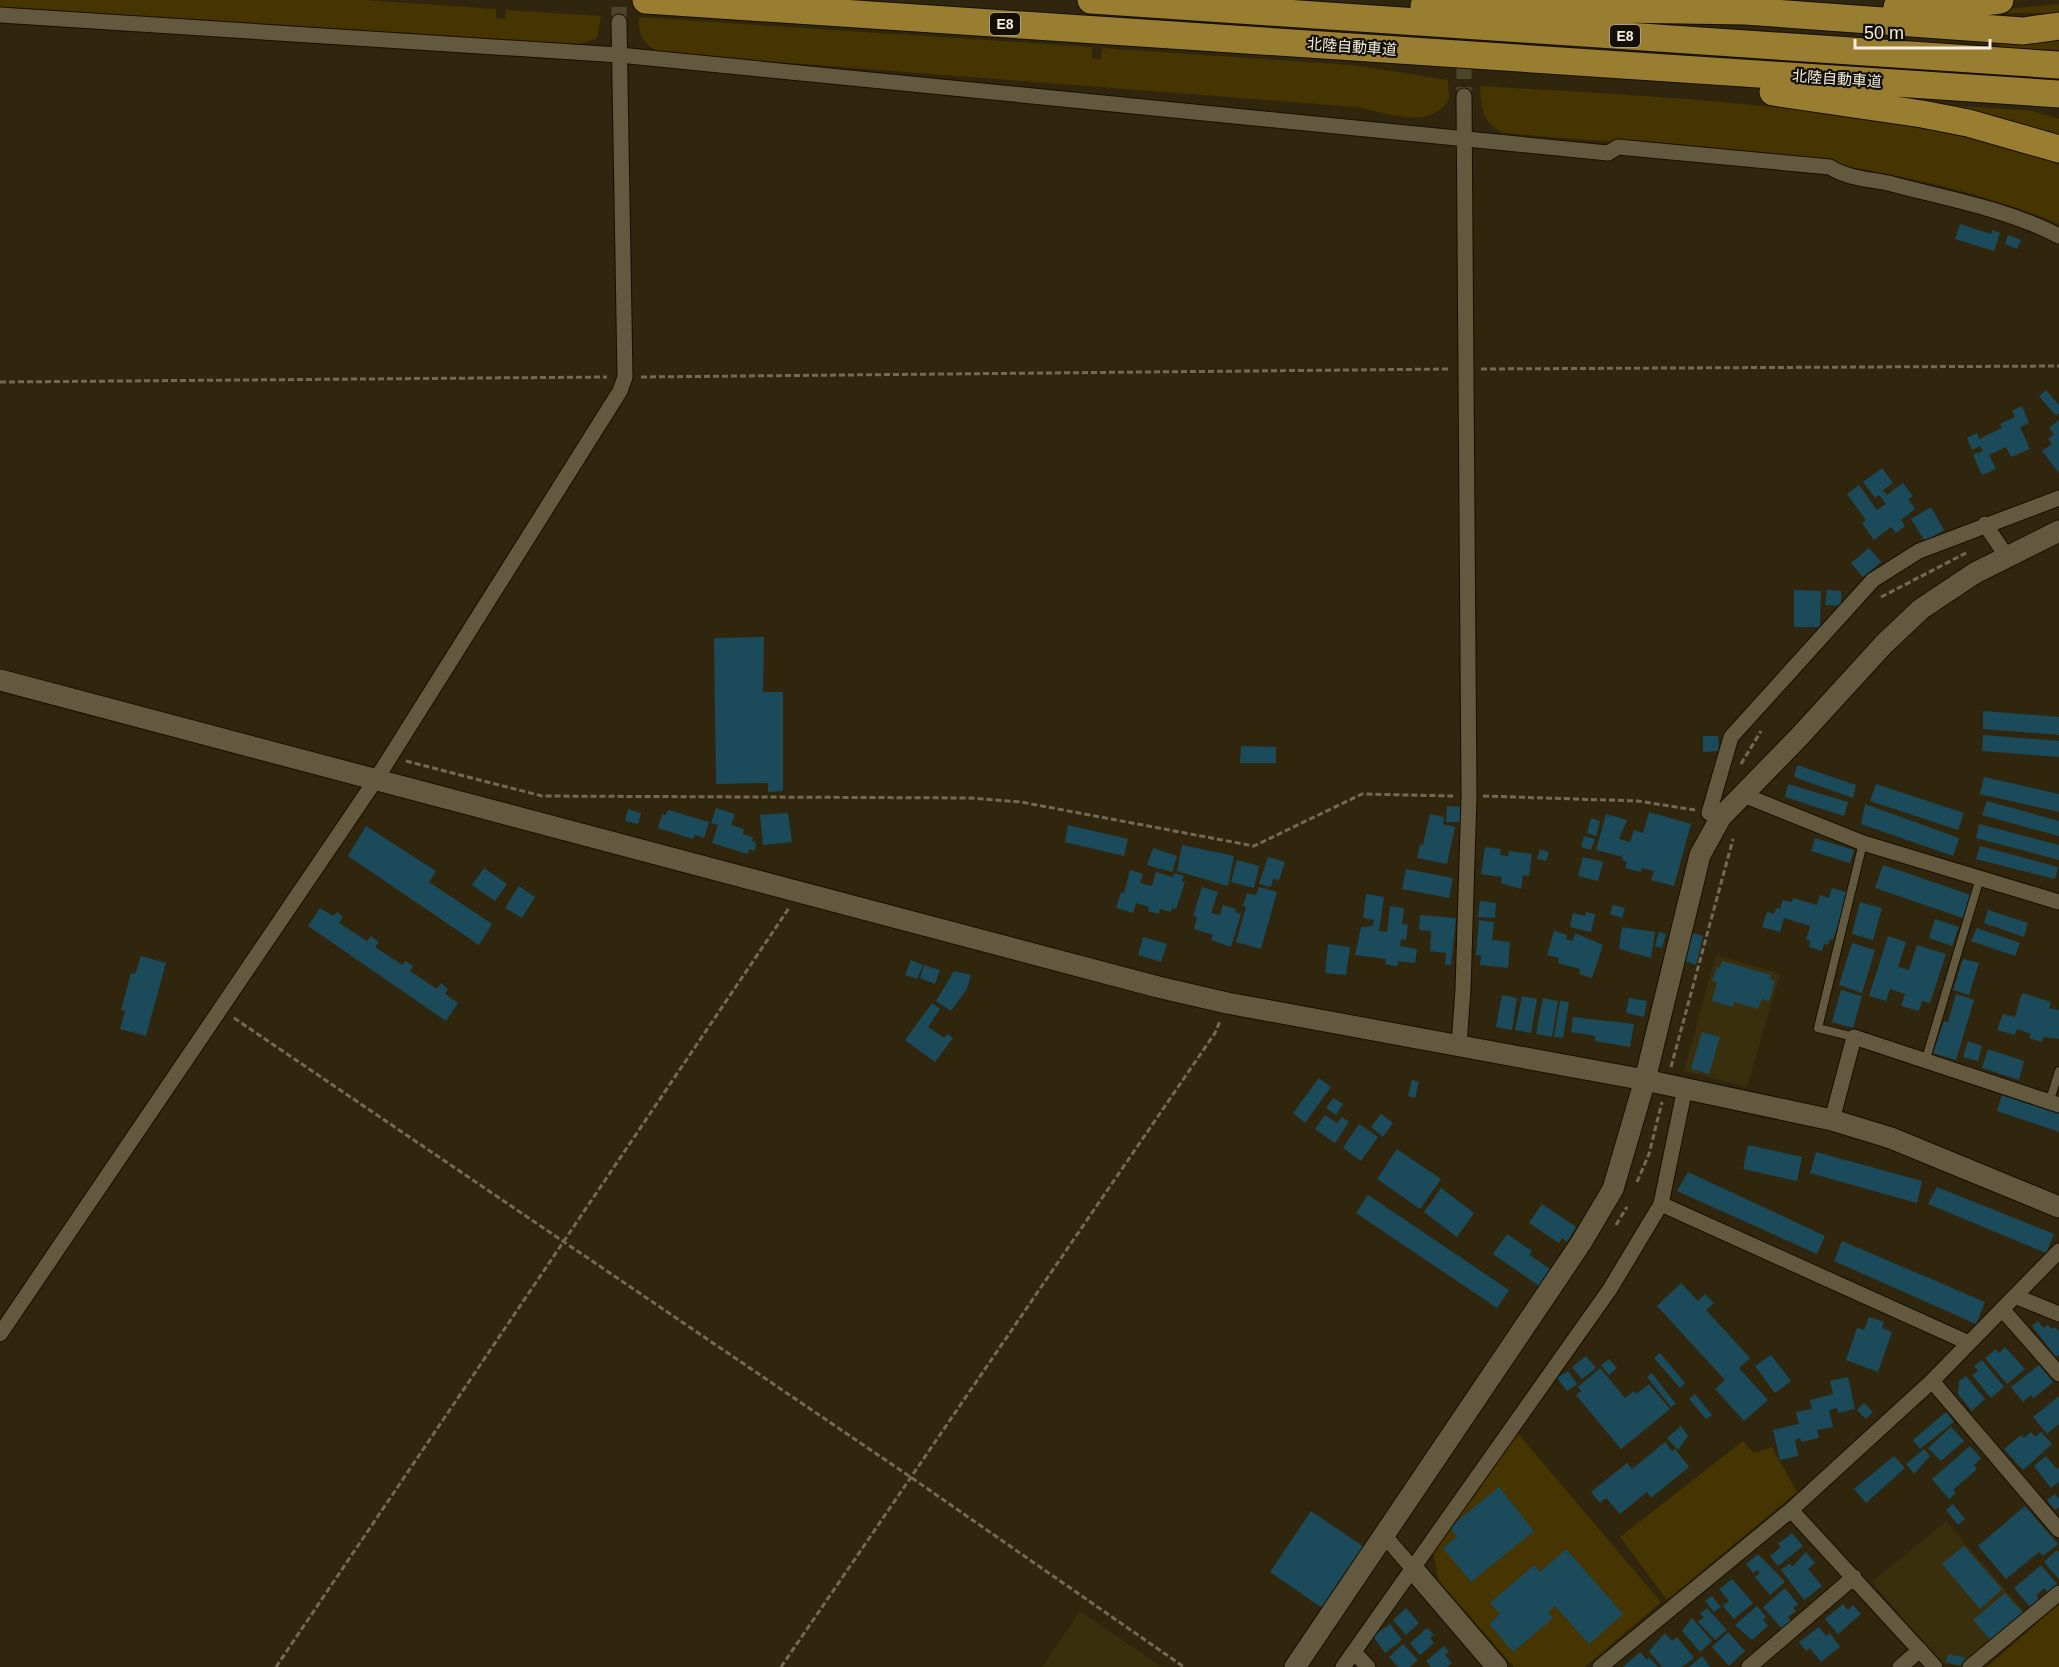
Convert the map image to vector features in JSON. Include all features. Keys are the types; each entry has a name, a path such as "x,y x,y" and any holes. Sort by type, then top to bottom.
{"highway":[{"name":"北陸自動車道","path":"646,0 2028,92 2059,96"},
{"name":"北陸自動車道","path":"1091,0 2059,65"},
{"path":"1192,7 1458,6 1745,11 1959,5 2000,0"},
{"path":"1745,11 2023,31 2059,26"},
{"path":"1364,48 1449,69 1780,93 1861,103 1968,123 2059,150"}],"street":[{"path":"0,15 619,55 1464,140 1608,153 1617,147 1830,167 1842,175 1876,180 1984,208 2059,236"},
{"path":"0,1334 375,781 620,391 625,377 619,22"},
{"path":"1459,1045 1469,796 1464,369 1464,96"},
{"path":"1709,813 1731,737 1873,580 1918,551 2059,498"},
{"path":"1985,524 2007,557"},
{"path":"1295,1667 1581,1243 1613,1189 1644,1080 1700,855 1708,835 1741,794 1799,737 1884,644 1921,609 1975,573 2059,531"},
{"path":"0,680 375,781 1227,1003 1644,1080 1832,1119 1892,1138 2059,1208"},
{"path":"1741,794 1863,843 2059,902"},
{"path":"1832,1119 1854,1037 2054,1104"},
{"path":"1343,1667 1414,1570 1610,1289 1661,1204 1685,1088"},
{"path":"1661,1204 1969,1343"},
{"path":"1600,1667 1791,1510 1932,1381 2059,1251"},
{"path":"2015,1296 2059,1314"},
{"path":"2002,1309 2059,1374"},
{"path":"1932,1381 2059,1530"},
{"path":"1791,1510 1935,1667"},
{"path":"1383,1534 1497,1667"},
{"path":"1749,1667 1854,1577"},
{"path":"1970,1667 2059,1593"},
{"path":"1900,1667 1920,1650"},
{"path":"1354,1652 1368,1667"}],"lane":[{"path":"1854,1037 1818,1028 1863,843"},
{"path":"1925,1062 1980,878"},
{"path":"2054,1104 2059,1071"}],"path":[{"path":"0,382 2059,366"},
{"path":"389,757 542,796 1001,800 1254,846 1362,795 1638,801 1709,813"},
{"path":"276,1667 799,892"},
{"path":"781,1667 1215,1033 1227,1003"},
{"path":"221,1009 912,1478 1184,1667"}],"shaded area":[{"path":"0,0 364,0 496,9 496,18 505,19 506,10 601,16 597,38 572,47 0,7"},
{"path":"2059,4 2059,13 1966,13"},
{"path":"639,17 1092,47 1092,59 1101,59 1102,48 1353,65 1448,80 1449,99 1441,109 1431,115 1406,117 1355,107 663,53 651,47 644,40 639,29"},
{"path":"2059,36 2059,50 2000,48 1998,40"},
{"path":"1480,86 1745,104 1891,123 1976,140 2059,165 2059,224 1992,200 1924,182 1855,168 1716,150 1505,133 1497,130 1487,120 1482,108"},
{"path":"1932,104 2033,111 2059,119 2059,137"},
{"path":"1716,955 1780,974 1747,1087 1684,1071"},
{"path":"1515,1430 1661,1602 1585,1667 1514,1667 1438,1580 1433,1548"},
{"path":"1743,1441 1754,1453 1772,1447 1797,1492 1667,1600 1620,1537"},
{"path":"1946,1521 2026,1614 1968,1667 1940,1663 1872,1582"},
{"path":"2059,1604 2059,1667 1987,1667"},
{"path":"1080,1611 1162,1667 1042,1667"}],"building":[{"path":"1960,224 1991,234 1992,230 2000,233 1994,251 1955,239"},
{"path":"2008,235 2021,240 2017,249 2005,244"},
{"path":"2046,390 2059,405 2059,413 2056,416 2039,396"},
{"path":"2022,406 2029,423 2020,427 2030,449 2011,457 2006,447 1989,455 1996,469 1982,475 1973,455 1983,451 1980,446 1972,450 1967,438 1977,433 1979,439 2002,428 2000,424 2015,417 2012,411"},
{"path":"2059,420 2059,473 2042,451 2052,444 2048,439 2054,434 2049,428"},
{"path":"1882,468 1893,483 1883,490 1887,495 1903,483 1913,496 1908,499 1915,509 1901,520 1905,526 1896,533 1891,527 1874,540 1862,523 1866,520 1847,494 1859,485 1877,510 1886,504 1879,495 1875,498 1863,482"},
{"path":"1931,507 1944,530 1925,541 1911,519"},
{"path":"1869,548 1881,562 1863,577 1851,563"},
{"path":"1794,590 1821,591 1820,627 1794,627"},
{"path":"1827,590 1841,591 1841,606 1825,605"},
{"path":"764,637 763,692 783,692 783,791 768,792 768,783 716,784 714,638"},
{"path":"1983,711 2059,717 2059,735 1983,729"},
{"path":"1983,735 2059,741 2059,757 1982,751"},
{"path":"1703,736 1718,736 1719,751 1703,752"},
{"path":"1241,746 1276,747 1276,763 1240,763"},
{"path":"1797,765 1856,785 1853,798 1794,777"},
{"path":"1984,777 2059,794 2059,812 1980,794"},
{"path":"1788,784 1848,802 1844,816 1785,797"},
{"path":"1876,784 1964,813 1958,830 1870,801"},
{"path":"1987,801 2059,821 2059,836 1982,815"},
{"path":"1865,804 1959,838 1953,856 1861,824"},
{"path":"1447,806 1461,807 1460,822 1446,822"},
{"path":"716,808 735,814 731,825 744,829 743,834 753,837 752,841 756,843 755,851 749,849 748,854 712,843 718,825 711,823"},
{"path":"628,809 641,813 638,824 625,821"},
{"path":"668,810 709,822 704,838 695,835 693,839 658,828 662,814 666,815"},
{"path":"1649,812 1691,824 1674,886 1651,880 1654,871 1642,868 1641,872 1625,868 1627,862 1622,860 1623,857 1596,850 1606,814 1627,820 1619,839 1630,842 1634,830 1643,833"},
{"path":"788,813 792,842 763,845 760,815"},
{"path":"1430,814 1444,817 1443,824 1455,827 1447,864 1417,858 1420,844 1423,845"},
{"path":"1591,818 1600,821 1596,836 1587,833"},
{"path":"1979,824 2059,845 2059,860 1976,838"},
{"path":"1068,825 1128,839 1124,856 1065,842"},
{"path":"366,826 436,871 429,882 492,924 479,945 348,856"},
{"path":"1584,836 1595,839 1591,850 1581,847"},
{"path":"1815,838 1854,850 1850,863 1811,851"},
{"path":"1182,845 1234,856 1228,886 1177,871"},
{"path":"1980,846 2058,867 2055,879 1976,859"},
{"path":"1485,847 1501,849 1500,855 1508,856 1509,851 1532,854 1529,876 1523,875 1521,889 1501,883 1502,877 1481,874"},
{"path":"1153,848 1177,856 1172,872 1147,865"},
{"path":"1540,849 1549,852 1546,861 1537,859"},
{"path":"1268,857 1285,862 1279,880 1273,879 1271,887 1259,884"},
{"path":"1583,857 1603,862 1598,881 1578,876"},
{"path":"1237,860 1259,866 1254,888 1231,882"},
{"path":"1883,865 1971,895 1963,918 1875,888"},
{"path":"484,868 507,884 495,901 472,885"},
{"path":"1406,869 1453,878 1449,898 1402,889"},
{"path":"1130,870 1143,874 1140,883 1152,886 1156,872 1173,877 1174,873 1184,876 1182,881 1185,882 1176,909 1172,908 1171,912 1160,909 1159,914 1148,911 1149,907 1136,903 1133,913 1116,908 1121,892 1124,893"},
{"path":"519,886 535,897 522,918 505,908"},
{"path":"1202,887 1218,892 1211,913 1220,915 1223,905 1236,909 1235,912 1241,914 1231,947 1211,940 1213,935 1194,929 1197,917 1193,916"},
{"path":"1259,887 1277,892 1261,949 1236,942 1246,907 1243,906 1247,893 1256,895"},
{"path":"1832,888 1849,893 1833,940 1830,939 1828,945 1824,944 1822,951 1809,947 1810,941 1806,940 1810,926 1784,918 1780,932 1762,927 1767,912 1774,914 1776,908 1780,909 1783,900 1792,902 1793,898 1817,905 1820,895 1829,898"},
{"path":"1366,894 1384,897 1379,931 1387,932 1390,906 1404,908 1402,924 1408,925 1406,940 1401,939 1400,946 1417,949 1415,963 1398,961 1397,966 1385,964 1386,959 1355,955 1361,927 1373,926 1374,920 1363,918"},
{"path":"1480,901 1496,903 1495,918 1478,917"},
{"path":"1860,902 1882,908 1873,940 1852,934"},
{"path":"1613,905 1625,908 1622,918 1610,914"},
{"path":"320,908 333,916 337,912 343,917 339,923 367,941 371,936 379,942 375,947 402,965 406,961 413,966 410,971 437,989 441,983 448,989 445,994 458,1003 446,1021 308,926"},
{"path":"1988,910 2028,923 2024,937 1984,923"},
{"path":"1586,912 1595,914 1591,932 1570,927 1573,913 1585,916"},
{"path":"1420,915 1456,918 1451,965 1445,965 1446,953 1430,951 1431,931 1419,930"},
{"path":"1935,919 1959,927 1952,946 1929,938"},
{"path":"1479,920 1494,922 1492,940 1510,942 1508,968 1480,965 1481,955 1476,955"},
{"path":"1622,927 1655,932 1651,958 1619,949"},
{"path":"1977,928 2020,943 2015,956 1971,941"},
{"path":"1554,931 1567,935 1566,939 1573,941 1575,933 1603,945 1592,978 1579,974 1580,969 1558,963 1559,958 1547,955"},
{"path":"1659,932 1666,934 1662,948 1655,946"},
{"path":"1693,933 1703,936 1696,965 1685,961"},
{"path":"1888,936 1906,942 1898,967 1909,970 1917,945 1946,954 1930,1003 1922,1001 1919,1011 1901,1006 1905,994 1890,989 1886,1001 1869,996"},
{"path":"1143,937 1167,944 1161,962 1138,955"},
{"path":"1852,943 1875,950 1862,993 1839,985"},
{"path":"1328,944 1350,947 1346,975 1325,973"},
{"path":"141,956 166,963 146,1036 120,1029 125,1011 121,1010 131,973 135,974"},
{"path":"1963,959 1979,963 1969,995 1953,990"},
{"path":"911,960 923,965 917,979 905,975"},
{"path":"1722,961 1771,975 1770,979 1775,981 1769,1001 1762,999 1758,1009 1734,1002 1733,1007 1712,1001 1717,982 1712,981"},
{"path":"924,965 940,970 935,984 920,978"},
{"path":"954,971 971,975 967,989 951,1011 936,1001"},
{"path":"1841,990 1862,996 1853,1028 1832,1022"},
{"path":"2022,993 2051,1002 2049,1008 2059,1010 2059,1039 2044,1037 2042,1042 2029,1038 2031,1034 2017,1029 2015,1035 1997,1030 2003,1014 2015,1017"},
{"path":"1956,994 1974,1000 1956,1060 1933,1053 1944,1021 1948,1022"},
{"path":"1502,995 1517,998 1512,1030 1496,1027"},
{"path":"1522,996 1537,999 1531,1033 1515,1030"},
{"path":"1543,998 1558,1001 1552,1037 1536,1034"},
{"path":"1629,998 1647,1001 1644,1017 1626,1013"},
{"path":"1560,1001 1569,1002 1563,1038 1554,1037"},
{"path":"932,1003 940,1009 928,1027 944,1038 947,1034 953,1038 935,1062 905,1040"},
{"path":"1573,1017 1634,1024 1630,1047 1595,1041 1595,1036 1571,1032"},
{"path":"1702,1032 1720,1037 1709,1074 1691,1069"},
{"path":"1968,1041 1982,1046 1978,1061 1963,1057"},
{"path":"1988,1049 2024,1061 2019,1080 1982,1068"},
{"path":"1319,1078 1331,1087 1305,1123 1293,1113"},
{"path":"1412,1080 1419,1082 1415,1098 1408,1096"},
{"path":"2002,1095 2059,1114 2059,1132 1997,1111"},
{"path":"1333,1098 1343,1104 1336,1115 1326,1108"},
{"path":"1381,1114 1393,1123 1383,1137 1371,1127"},
{"path":"1325,1115 1337,1123 1342,1117 1349,1122 1335,1143 1315,1129"},
{"path":"1359,1124 1378,1137 1361,1161 1343,1148"},
{"path":"1748,1145 1802,1157 1797,1181 1743,1169"},
{"path":"1397,1149 1441,1179 1420,1209 1377,1179"},
{"path":"1816,1152 1922,1181 1917,1203 1810,1173"},
{"path":"1688,1172 1825,1236 1817,1254 1677,1191"},
{"path":"1937,1187 2054,1234 2046,1253 1928,1204"},
{"path":"1441,1188 1474,1213 1457,1237 1424,1212"},
{"path":"1368,1195 1509,1290 1497,1308 1356,1213"},
{"path":"1542,1204 1576,1227 1567,1242 1562,1238 1559,1243 1529,1223"},
{"path":"1507,1234 1532,1251 1529,1255 1550,1269 1539,1286 1493,1254"},
{"path":"1842,1241 1985,1302 1976,1324 1834,1261"},
{"path":"1681,1283 1698,1301 1705,1294 1714,1303 1706,1310 1750,1358 1739,1368 1768,1400 1744,1421 1715,1389 1725,1380 1657,1306"},
{"path":"1869,1317 1884,1322 1882,1328 1892,1332 1878,1372 1846,1360 1857,1328 1864,1330"},
{"path":"2038,1321 2043,1328 2048,1325 2059,1331 2059,1355 2056,1357 2032,1326"},
{"path":"2005,1347 2025,1369 2007,1384 1985,1358 1996,1349 1999,1353"},
{"path":"1660,1353 1685,1383 1680,1388 1654,1358"},
{"path":"1771,1355 1791,1381 1775,1393 1755,1366"},
{"path":"1586,1356 1596,1368 1582,1379 1572,1367"},
{"path":"1609,1359 1617,1368 1609,1375 1601,1365"},
{"path":"1982,1360 2004,1387 1991,1398 1972,1375 1978,1371 1974,1366"},
{"path":"2039,1365 2053,1382 2034,1398 2031,1395 2023,1402 2011,1387"},
{"path":"1600,1368 1625,1398 1634,1391 1636,1394 1649,1384 1670,1409 1621,1449 1576,1395 1581,1391 1578,1387"},
{"path":"1568,1371 1577,1384 1567,1391 1557,1378"},
{"path":"1652,1373 1676,1404 1671,1407 1647,1377"},
{"path":"1966,1376 1985,1399 1972,1411 1958,1394 1959,1381"},
{"path":"1848,1377 1855,1409 1838,1413 1837,1408 1829,1410 1833,1427 1817,1430 1819,1438 1801,1442 1800,1438 1795,1440 1798,1456 1780,1460 1773,1430 1799,1424 1796,1412 1812,1409 1810,1400 1833,1394 1830,1381"},
{"path":"1695,1394 1712,1415 1706,1419 1689,1399"},
{"path":"2059,1396 2059,1424 2047,1434 2033,1417"},
{"path":"1864,1403 1873,1412 1866,1419 1857,1410"},
{"path":"1946,1412 1954,1422 1920,1449 1913,1440"},
{"path":"1681,1426 1688,1436 1678,1450 1667,1438"},
{"path":"1951,1427 1964,1441 1941,1461 1928,1448"},
{"path":"2031,1432 2035,1437 2041,1432 2052,1444 2023,1470 2004,1449 2021,1435 2024,1438"},
{"path":"1665,1442 1672,1451 1675,1449 1689,1467 1651,1498 1647,1492 1620,1514 1606,1498 1600,1503 1591,1492 1627,1463 1632,1469"},
{"path":"1970,1446 1981,1458 1974,1465 1977,1469 1953,1490 1956,1493 1949,1499 1932,1479"},
{"path":"1924,1449 1930,1456 1914,1474 1906,1464"},
{"path":"1894,1456 1905,1468 1866,1503 1854,1489"},
{"path":"2046,1456 2057,1469 2059,1468 2059,1482 2051,1488 2034,1466"},
{"path":"1499,1487 1534,1531 1471,1582 1443,1548 1457,1537 1450,1527"},
{"path":"2055,1494 2059,1499 2059,1507 2055,1510 2047,1500"},
{"path":"1953,1504 1965,1519 1958,1525 1946,1510"},
{"path":"2025,1506 2058,1544 2043,1556 2039,1552 2006,1579 1978,1546"},
{"path":"1311,1511 1367,1549 1325,1610 1270,1572"},
{"path":"1792,1533 1803,1546 1778,1566 1770,1556 1781,1547 1778,1544"},
{"path":"1964,1546 2002,1589 1980,1609 1942,1564"},
{"path":"1566,1549 1623,1614 1589,1644 1555,1606 1548,1612 1553,1618 1513,1652 1489,1624 1500,1614 1490,1603 1534,1565 1540,1572"},
{"path":"2057,1550 2059,1552 2059,1579 2044,1562"},
{"path":"1806,1552 1815,1563 1808,1569 1822,1586 1804,1600 1781,1570 1790,1563 1792,1567"},
{"path":"1758,1554 1785,1582 1770,1595 1755,1577 1760,1573 1757,1570 1753,1573 1746,1564"},
{"path":"2041,1565 2058,1585 2048,1593 2044,1588 2036,1596 2040,1599 2030,1607 2014,1588"},
{"path":"1732,1579 1753,1603 1734,1619 1723,1606 1729,1601 1719,1589"},
{"path":"1785,1588 1798,1604 1793,1608 1796,1611 1788,1617 1792,1622 1783,1630 1763,1607"},
{"path":"2005,1593 2024,1614 1992,1642 1973,1620"},
{"path":"1712,1596 1721,1607 1714,1612 1705,1601"},
{"path":"1843,1604 1848,1610 1853,1605 1861,1614 1838,1634 1825,1619"},
{"path":"1757,1606 1766,1617 1763,1620 1768,1626 1752,1640 1735,1625"},
{"path":"1406,1608 1419,1623 1406,1635 1393,1620"},
{"path":"1707,1608 1727,1630 1715,1640 1698,1622 1704,1617 1700,1614"},
{"path":"1692,1618 1712,1641 1700,1652 1682,1631"},
{"path":"1390,1624 1402,1640 1385,1653 1373,1636"},
{"path":"1819,1627 1826,1636 1830,1633 1840,1647 1821,1662 1810,1648 1806,1651 1799,1642"},
{"path":"1427,1628 1434,1635 1430,1638 1434,1643 1420,1655 1410,1643"},
{"path":"1728,1632 1745,1651 1729,1666 1712,1647"},
{"path":"1665,1633 1672,1641 1677,1637 1694,1658 1682,1667 1662,1667 1649,1651"},
{"path":"1403,1644 1418,1660 1410,1667 1398,1667 1389,1657"},
{"path":"1444,1646 1449,1652 1445,1655 1452,1663 1447,1667 1431,1667 1426,1661"},
{"path":"1640,1652 1647,1660 1649,1657 1658,1667 1623,1667"},
{"path":"1948,1654 1966,1658 1960,1666 1946,1662"},
{"path":"1702,1656 1710,1667 1689,1667"}],"tunnel":[{"path":"619,0 619,22"},
{"path":"1464,18 1464,96"}]}
